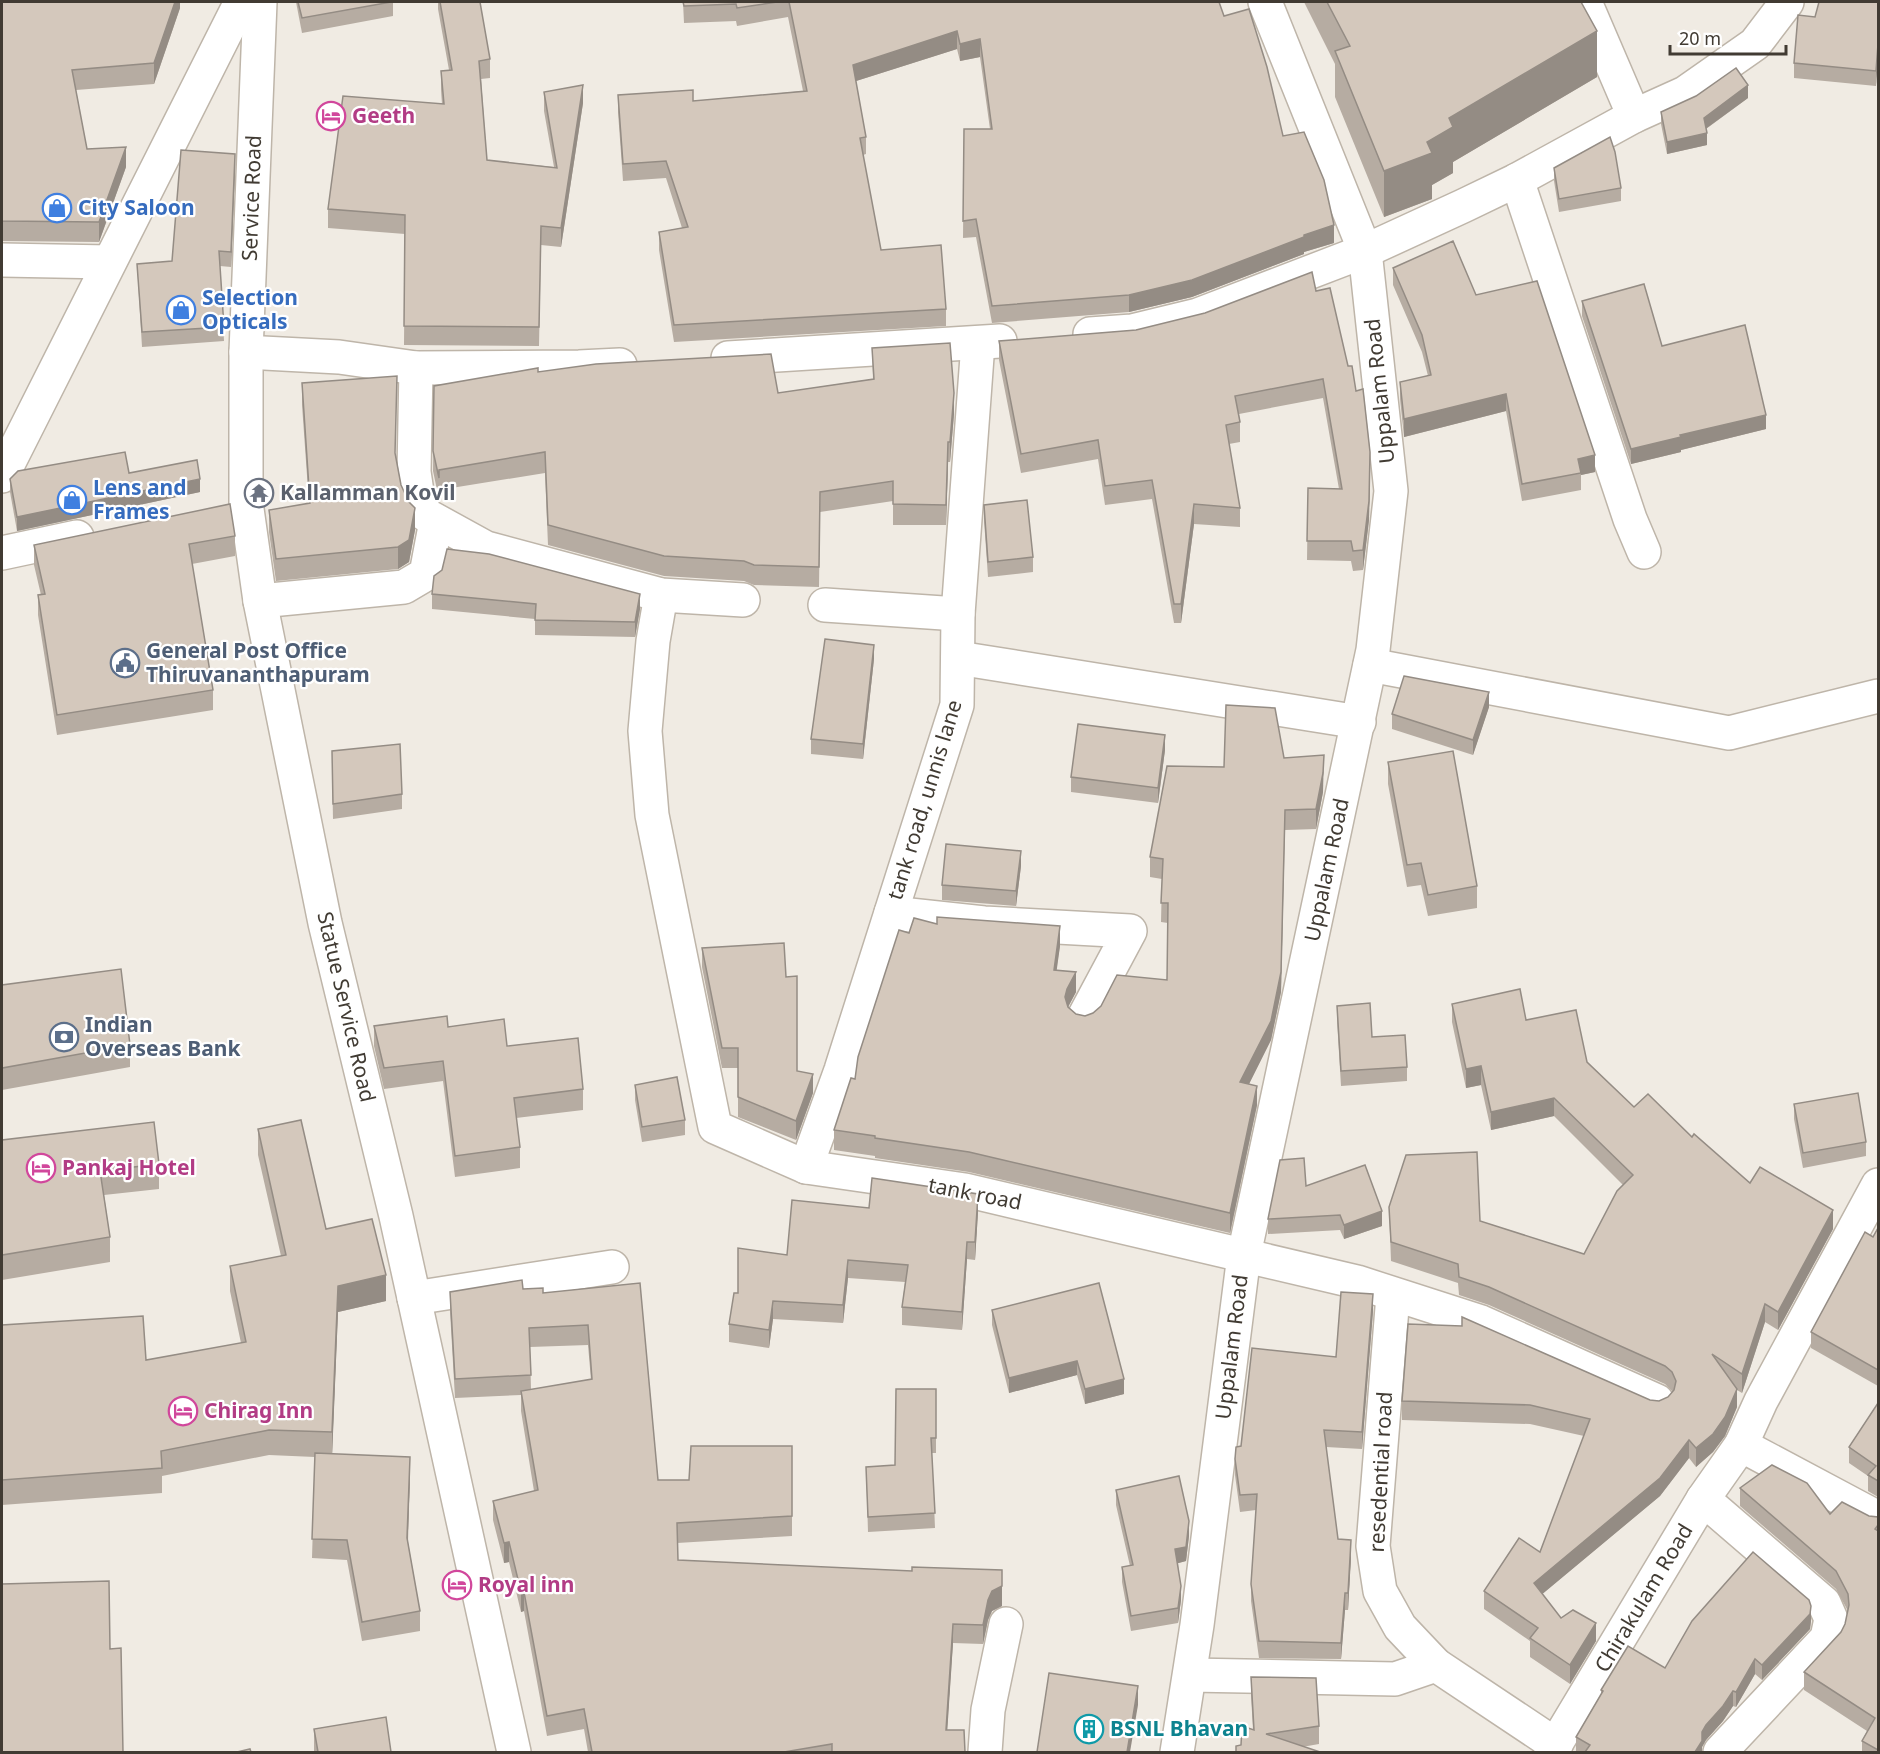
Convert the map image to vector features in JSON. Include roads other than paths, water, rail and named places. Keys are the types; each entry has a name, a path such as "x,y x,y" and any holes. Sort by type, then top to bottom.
{"street":[{"path":"2,476 241,2"},
{"name":"Service Road","path":"234,504 246,352 260,2"},
{"name":"Uppalam Road","path":"1177,1752 1190,1676 1244,1255 1370,665 1391,492 1365,251 1265,2"},
{"path":"1585,2 1634,116"},
{"path":"1061,336 1132,330 1198,315 1365,251 1517,180 1634,116 1685,93 1755,44 1787,2"},
{"path":"1517,180 1630,519 1644,552"},
{"path":"2,260 109,262"},
{"path":"696,360 1025,339"},
{"name":"tank road, unnis lane","path":"806,1167 841,1070 957,705 958,614 978,343"},
{"path":"246,352 339,357 416,368 579,367 650,363"},
{"path":"416,368 414,472 418,499 426,514 486,548 661,595 743,600"},
{"name":"Statue Service Road","path":"234,504 260,601 325,923 414,1298 514,1752"},
{"path":"260,601 404,587 426,574 436,521"},
{"path":"2,553 106,531"},
{"name":"tank road","path":"661,595 653,641 645,731 652,815 715,1127 806,1167 965,1190 1357,1282 1481,1322 1657,1401"},
{"path":"825,605 958,614"},
{"path":"958,658 1359,722"},
{"path":"1370,665 1729,733 1878,696"},
{"path":"891,913 984,923 1130,931 1084,1017"},
{"name":"Chirakulam Road","path":"1554,1749 1703,1499 1741,1445 1761,1401 1878,1185"},
{"path":"414,1298 612,1268"},
{"name":"resedential road","path":"1393,1295 1372,1546 1380,1591 1400,1627 1436,1665 1554,1749"},
{"path":"1741,1445 1878,1518"},
{"path":"1703,1499 1824,1603 1831,1619 1827,1638 1735,1749"},
{"path":"985,1752 988,1710 1006,1624"},
{"path":"1190,1676 1395,1679 1436,1665"}],"place":[{"name":"Geeth","path":"331,116"},
{"name":"City Saloon","path":"57,208"},
{"name":"Selection Opticals","path":"181,310"},
{"name":"Kallamman Kovil","path":"259,493"},
{"name":"Lens and Frames","path":"72,500"},
{"name":"General Post Office Thiruvananthapuram","path":"125,663"},
{"name":"Indian Overseas Bank","path":"64,1037"},
{"name":"Pankaj Hotel","path":"41,1168"},
{"name":"Chirag Inn","path":"183,1411"},
{"name":"Royal inn","path":"457,1585"},
{"name":"BSNL Bhavan","path":"1089,1729"}]}
